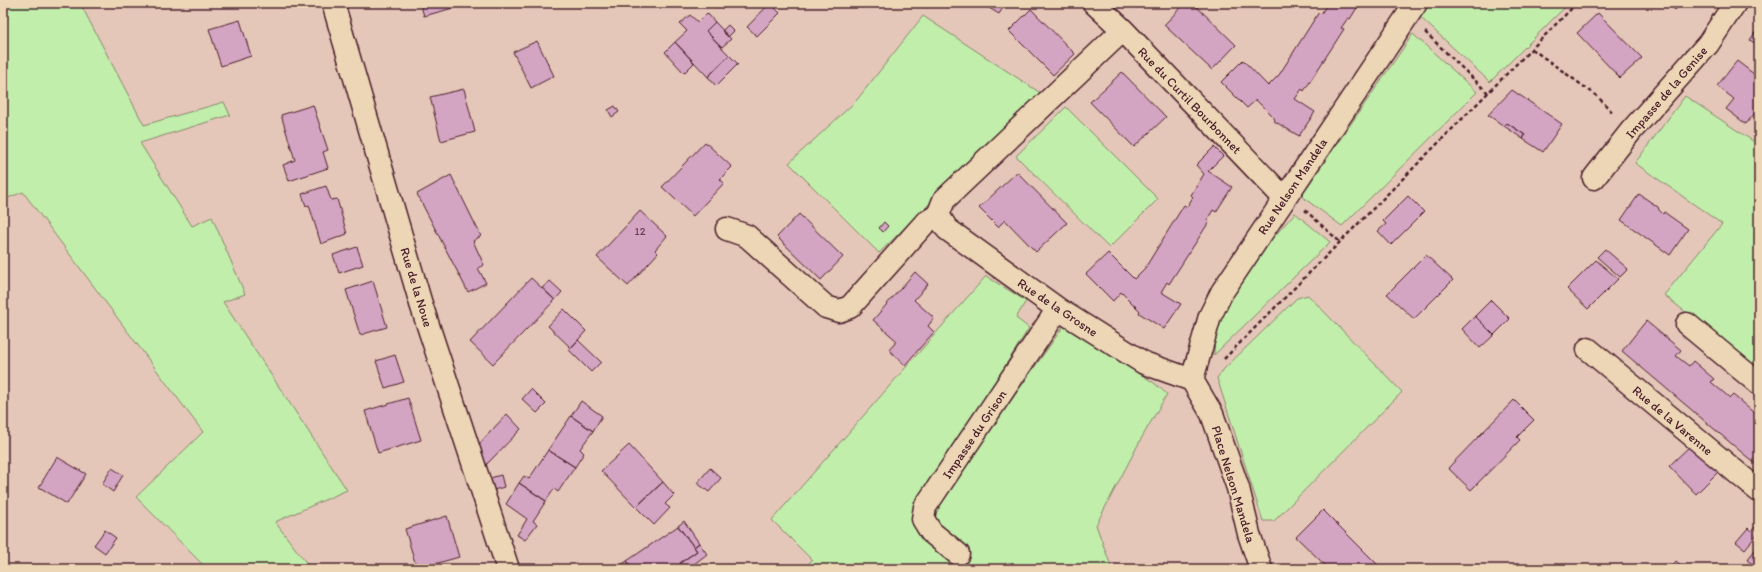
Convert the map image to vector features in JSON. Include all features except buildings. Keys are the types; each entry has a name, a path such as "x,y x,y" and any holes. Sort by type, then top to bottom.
{"street":[{"name":"Rue de la Noue","path":"333,3 421,304 508,569"},
{"name":"Rue du Curtil Bourbonnet","path":"1094,3 1123,30 1284,198"},
{"name":"Impasse de la Genise","path":"1594,178 1630,131 1708,44 1734,3"},
{"name":"Rue Nelson Mandela","path":"1192,380 1210,316 1222,292 1412,10"},
{"path":"728,228 746,236 826,307 839,311 850,307 925,223 938,215 944,200 1123,30"},
{"name":"Rue de la Grosne","path":"938,215 947,229 1058,309 1144,363 1192,380"},
{"name":"Impasse du Grison","path":"958,554 931,532 923,519 925,507 1058,309"},
{"path":"1686,324 1759,384"},
{"name":"Rue de la Varenne","path":"1588,349 1759,491"},
{"name":"Place Nelson Mandela","path":"1192,380 1212,414 1238,488 1249,534 1261,569"}],"path":[{"path":"1192,380 1221,361 1578,3"},
{"path":"1412,10 1488,93"},
{"path":"1532,49 1597,96 1630,131"},
{"path":"1284,198 1308,212 1340,242"}],"green space":[{"path":"3,3 80,3 144,125 224,102 230,115 140,143 192,226 212,217 245,294 223,302 347,490 275,522 311,569 207,569 136,497 203,432 23,192 3,200"},
{"path":"1428,3 1569,3 1490,82 1419,16"},
{"path":"923,16 1042,94 879,253 789,163 856,101"},
{"path":"1413,34 1477,92 1342,226 1301,196"},
{"path":"1685,96 1759,145 1759,370 1664,295 1722,224 1635,163"},
{"path":"1066,107 1158,199 1109,248 1016,156"},
{"path":"1295,213 1330,242 1214,355 1216,334 1222,314 1230,296 1254,260"},
{"path":"986,276 1026,301 1016,318 1029,328 919,503 925,536 961,565 970,555 942,532 935,522 935,508 1065,324 1154,383 1167,394 1141,439 1096,525 1112,569 804,569 812,560 772,520"},
{"path":"1308,295 1402,392 1274,521 1263,521 1217,378 1224,369 1297,298"}]}
